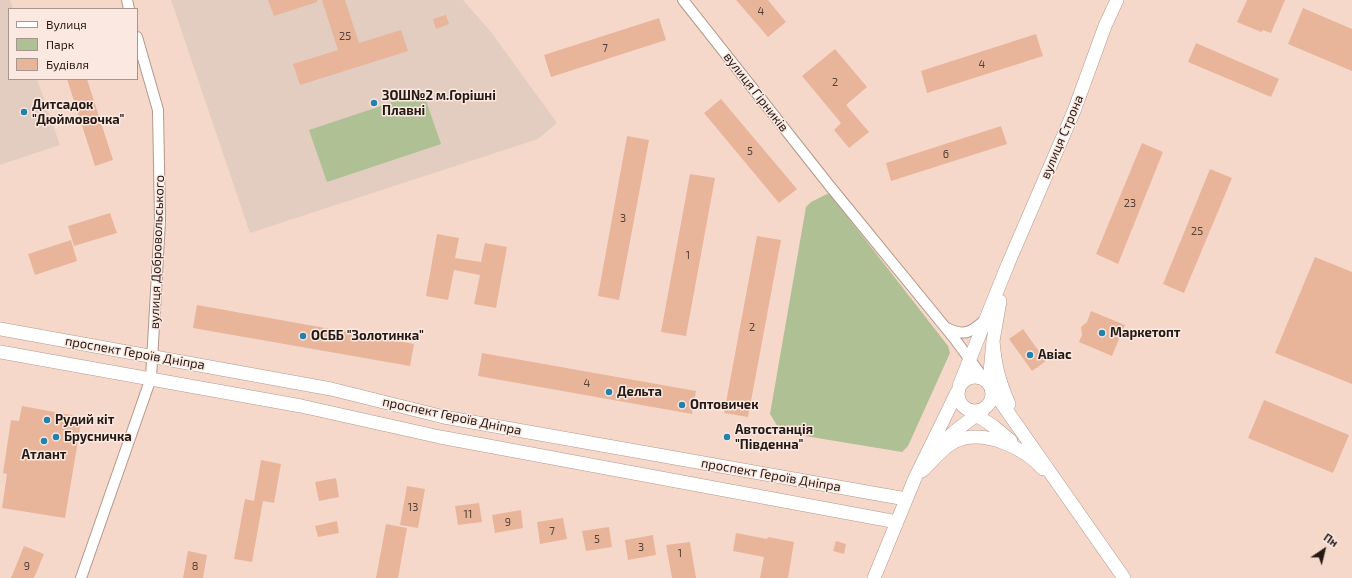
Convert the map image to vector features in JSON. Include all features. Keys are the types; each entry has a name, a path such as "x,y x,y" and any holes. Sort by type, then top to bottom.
{"street":[{"name":"вулиця Гірників","path":"683,0 829,185 954,338"},
{"name":"вулиця Строна","path":"1004,274 1074,111 1105,26 1117,0"},
{"name":"вулиця Добровольського","path":"81,578 151,378 160,221 158,110 138,40"},
{"path":"874,578 915,478 959,386 1004,274"},
{"path":"915,478 944,441 992,399 988,384 993,341 1004,274"},
{"path":"945,327 961,333 976,327 986,318"},
{"name":"проспект Героїв Дніпра","path":"0,329 331,388 444,417 906,499"},
{"path":"954,338 1037,452 1124,578"},
{"path":"954,338 962,353 963,366 959,386 960,403 977,411 1040,465 1068,497"},
{"path":"993,341 995,363 1000,383 1010,406 1037,452"},
{"name":"проспект Героїв Дніпра","path":"0,352 301,406 440,438 897,522"},
{"path":"959,386 967,378 979,377 988,384"},
{"path":"915,478 952,442 979,437 996,440 1017,449 1040,465"}],"shaded area":[{"name":"Дитсадок \"Дюймовочка\"","path":"0,0 10,0 13,8 8,8 8,80 37,80 60,145 0,165"},
{"name":"ЗОШ№2 м.Горішні Плавні","path":"171,0 463,0 491,32 557,123 538,139 250,233"}],"green space":[{"path":"423,92 441,144 327,182 309,130"},
{"path":"829,193 948,346 950,353 908,446 902,452 781,432 770,414 806,207 811,202"}],"building":[{"path":"268,0 317,0 317,2 274,16"},
{"path":"322,0 345,0 359,43 401,30 408,51 300,85 293,64 338,50"},
{"path":"736,0 768,0 786,22 768,37"},
{"path":"1247,0 1285,0 1271,33 1263,30 1261,32 1237,22"},
{"path":"1303,8 1352,29 1352,71 1288,44"},
{"path":"446,15 449,24 436,29 433,19"},
{"path":"659,18 666,40 551,77 544,55"},
{"path":"1036,34 1043,56 927,93 921,71"},
{"path":"1196,43 1279,79 1271,97 1188,62"},
{"path":"835,49 867,87 846,105 869,132 849,148 834,130 841,123 802,76"},
{"path":"67,80 87,80 113,160 95,166"},
{"path":"721,99 797,189 779,203 704,113"},
{"path":"1001,126 1007,144 891,181 886,163"},
{"path":"627,136 649,140 619,300 598,296"},
{"path":"1142,143 1163,152 1118,264 1096,254"},
{"path":"1210,169 1232,178 1184,293 1163,284"},
{"path":"690,174 715,178 686,336 661,332"},
{"path":"110,213 117,233 74,246 68,226"},
{"path":"437,234 459,238 455,258 481,262 485,243 507,247 496,308 474,304 480,275 454,270 448,300 426,296"},
{"path":"757,236 781,240 748,417 724,413"},
{"path":"71,240 77,261 35,275 28,254"},
{"path":"1315,257 1352,272 1352,384 1275,353"},
{"name":"ОСББ \"Золотинка\"","path":"197,305 414,344 410,366 193,328"},
{"name":"Маркетопт","path":"1091,311 1125,325 1112,356 1079,342 1082,335 1081,327 1087,322"},
{"path":"1023,329 1046,361 1032,371 1009,339"},
{"path":"482,353 696,391 692,414 478,376"},
{"path":"1264,400 1349,435 1333,473 1248,438"},
{"path":"22,406 82,417 65,518 2,508 7,474 3,473 11,420 19,421"},
{"path":"261,460 281,464 274,503 263,501 252,562 234,559 245,499 254,501"},
{"path":"336,478 339,497 319,501 315,482"},
{"path":"407,486 425,489 418,528 400,525"},
{"path":"479,503 482,522 458,525 455,506"},
{"path":"521,510 523,528 495,533 492,515"},
{"path":"563,518 567,539 540,544 537,522"},
{"path":"337,521 339,533 318,537 315,526"},
{"path":"386,524 407,528 398,578 376,578"},
{"path":"609,527 612,547 586,551 582,531"},
{"path":"736,533 794,542 788,578 760,578 764,557 733,551"},
{"path":"653,535 656,555 628,560 625,540"},
{"path":"836,541 846,544 844,554 833,551"},
{"path":"690,542 696,578 672,578 666,545"},
{"path":"24,546 44,554 34,578 11,578"},
{"path":"188,551 207,555 203,578 183,578"}],"place":[{"name":"ЗОШ№2 м.Горішні Плавні","path":"374,103"},
{"name":"Дитсадок \"Дюймовочка\"","path":"24,112"},
{"name":"Маркетопт","path":"1102,333"},
{"name":"ОСББ \"Золотинка\"","path":"303,336"},
{"name":"Авіас","path":"1030,355"},
{"name":"Дельта","path":"609,392"},
{"name":"Оптовичек","path":"682,405"},
{"name":"Рудий кіт","path":"47,420"},
{"name":"Брусничка","path":"56,437"},
{"name":"Автостанція \"Південна\"","path":"727,437"},
{"name":"Атлант","path":"44,441"}]}
